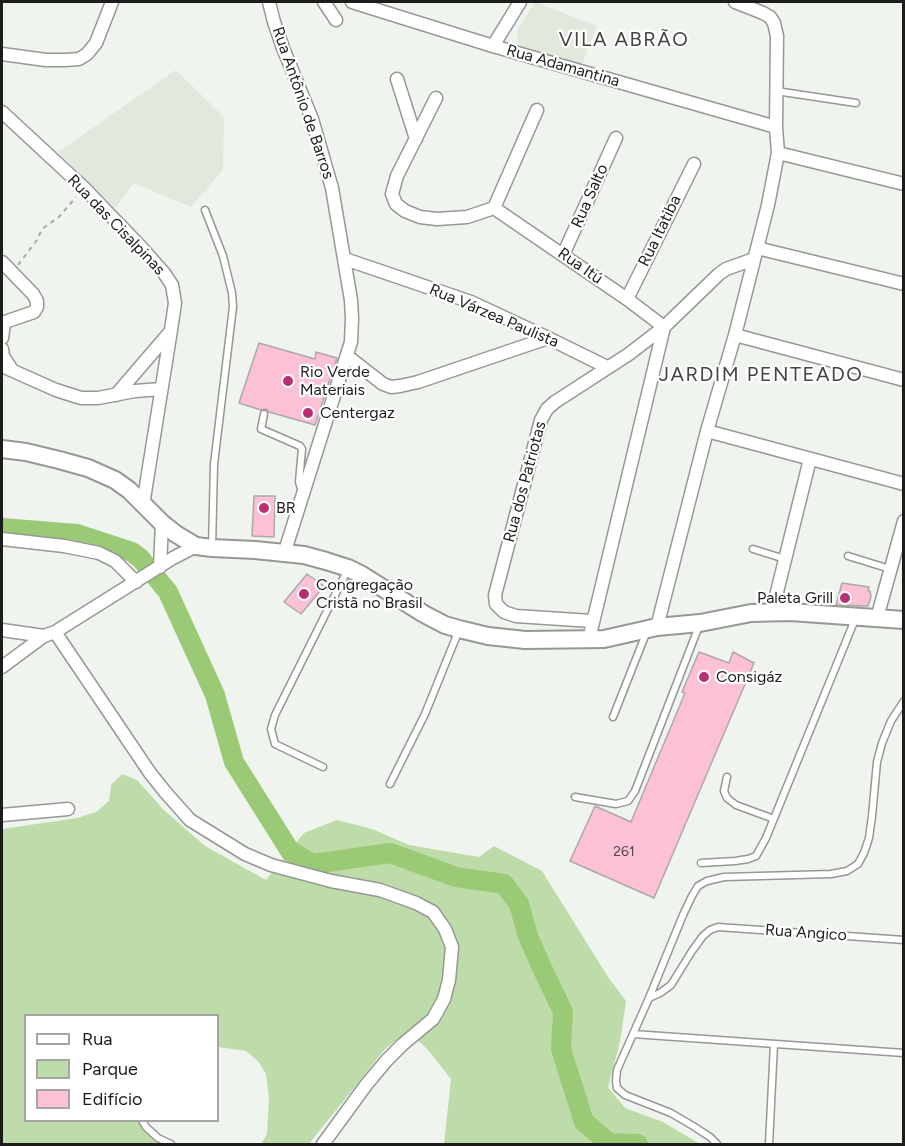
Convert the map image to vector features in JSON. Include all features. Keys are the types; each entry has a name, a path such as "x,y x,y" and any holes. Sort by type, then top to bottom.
{"street":[{"path":"2,54 46,60 79,58 87,54 96,43 112,2"},
{"name":"Rua Antônio de Barros","path":"269,2 277,30 312,119 332,188 345,259 352,318 351,342 347,356 284,554"},
{"path":"324,2 336,20"},
{"name":"Rua Adamantina","path":"352,2 382,6 493,46 776,127"},
{"path":"493,46 520,2"},
{"path":"653,628 735,335 773,182 778,153 777,36 774,22 763,13 735,2"},
{"path":"397,79 416,139"},
{"path":"436,98 393,186 392,194 396,204 405,211 420,217 437,219 467,217 494,208 537,110"},
{"name":"Rua das Cisalpinas","path":"2,112 84,188 140,246 172,285 175,303 143,505"},
{"name":"Rua Salto","path":"563,255 616,138"},
{"path":"778,153 903,184"},
{"name":"Rua Itatiba","path":"627,299 694,164"},
{"name":"Rua Itú","path":"494,208 664,327"},
{"path":"756,253 903,284"},
{"name":"Rua dos Patriotas","path":"592,621 516,616 504,612 496,604 495,595 541,420 547,409 555,402 629,354 664,327 719,274 756,253"},
{"name":"Rua Várzea Paulista","path":"345,259 471,302 607,367"},
{"path":"2,262 37,301 34,312 3,323 2,338"},
{"path":"589,639 664,327"},
{"path":"116,395 171,330"},
{"path":"735,335 903,380"},
{"path":"347,356 383,384 392,387 418,382 548,338"},
{"path":"2,349 7,368 56,390 81,398 98,398 161,389"},
{"path":"707,431 903,484"},
{"path":"2,448 88,468 115,480 176,534 204,547 304,555 348,568 362,574 445,625 488,636 525,640 604,639 653,628 772,612 903,620"},
{"path":"772,612 810,459"},
{"path":"877,618 903,521"},
{"path":"158,568 162,523"},
{"path":"2,539 64,546 99,553 139,580"},
{"path":"2,667 50,634 158,568 204,547"},
{"path":"2,630 50,634 150,773 190,820 245,854 271,865 331,881 380,890 416,903 433,912 445,929 452,947 451,966 444,999 439,1009 433,1019 395,1052 366,1085 323,1144"},
{"path":"2,815 68,809"}],"lane":[{"path":"776,91 856,103"},
{"path":"204,547 233,307 223,256 205,210"},
{"path":"264,414 261,429 302,448 299,482 303,495"},
{"path":"753,549 785,559"},
{"path":"848,556 890,569"},
{"path":"323,767 276,744 271,729 275,715 348,568"},
{"path":"701,863 735,861 756,856 774,819 856,616"},
{"path":"575,797 616,804 628,801 635,791 700,623"},
{"path":"613,717 653,628"},
{"path":"390,784 425,714 459,629"},
{"path":"717,1144 710,1137 671,1113 625,1095 617,1088 617,1070 683,915 698,886 724,877 831,874 847,871 858,864 869,838 877,762 882,743 903,700"},
{"path":"727,777 724,791 727,798 736,805 774,819"},
{"name":"Rua Angico","path":"649,998 671,985 692,951 710,930 718,927 903,940"},
{"path":"633,1034 903,1053"},
{"path":"769,1144 774,1044"},
{"path":"143,1122 158,1138 171,1144"}],"path":[{"path":"12,273 37,240 42,229 59,217 84,188"}],"shaded area":[{"path":"535,2 597,26 582,64 517,45 518,29"},
{"path":"176,70 224,117 223,170 191,207 134,183 115,208 58,152"}],"green space":[{"path":"122,774 137,780 164,810 205,846 266,880 304,833 337,820 372,829 409,845 479,857 494,846 542,871 608,977 626,1001 620,1042 608,1087 625,1108 663,1122 700,1144 444,1144 451,1079 428,1050 408,1031 385,1049 309,1144 261,1144 267,1134 269,1097 266,1074 258,1061 246,1051 219,1047 219,1014 24,1014 24,1122 137,1122 169,1144 2,1144 2,829 77,818 96,812 109,801 111,785"}],"building":[{"name":"Rio Verde Materiais","path":"259,343 315,359 316,352 337,358 315,425 239,403"},
{"name":"BR","path":"254,496 275,496 274,537 252,536"},
{"name":"Congregação Cristã no Brasil","path":"307,574 324,586 301,614 284,602"},
{"path":"842,583 869,587 871,597 868,606 836,605"},
{"path":"699,652 729,663 733,652 754,663 654,898 570,861 595,806 631,822 685,693 682,692"}],"waterway":[{"path":"2,528 77,534 132,552 141,559 168,592 215,695 234,762 290,851 313,864 390,853 456,877 504,884 519,904 528,936 563,1012 561,1049 584,1122 609,1143 638,1144"}],"place":[{"name":"Rio Verde Materiais","path":"288,381"},
{"name":"Centergaz","path":"308,413"},
{"name":"BR","path":"264,508"},
{"name":"Congregação Cristã no Brasil","path":"304,594"},
{"name":"Paleta Grill","path":"845,598"},
{"name":"Consigáz","path":"704,677"}],"district":[{"name":"VILA ABRÃO","path":"624,40"},
{"name":"JARDIM PENTEADO","path":"761,375"}]}
